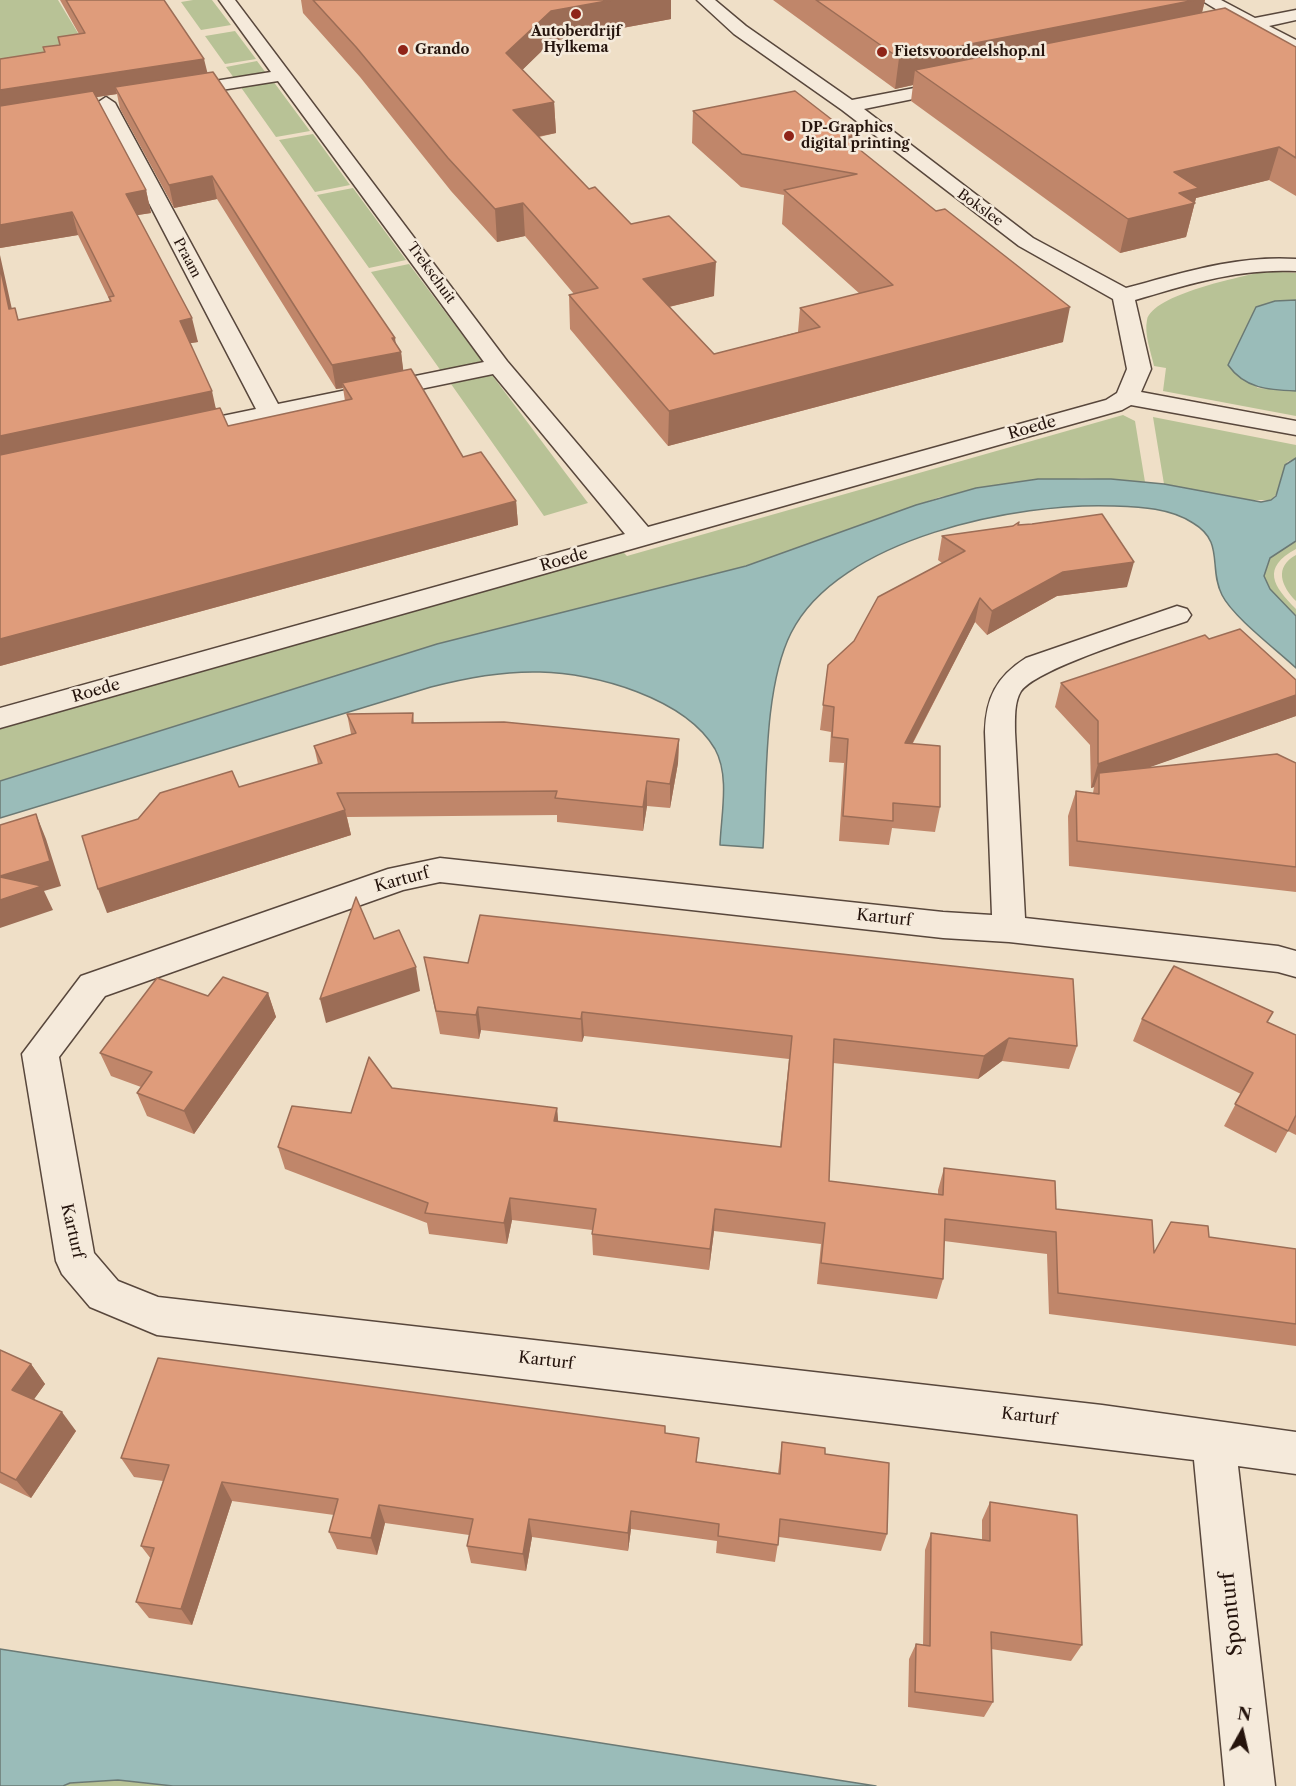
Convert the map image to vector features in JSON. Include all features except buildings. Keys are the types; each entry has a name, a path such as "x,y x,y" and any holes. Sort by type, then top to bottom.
{"street":[{"name":"Trekschuit","path":"227,0 285,75 499,366 643,538"},
{"name":"Bokslee","path":"705,0 740,30 849,106 1026,242 1123,296"},
{"path":"1209,0 1296,47"},
{"path":"1196,35 1296,15"},
{"path":"153,96 285,75"},
{"path":"849,106 977,80"},
{"path":"82,107 130,100"},
{"name":"Praam","path":"106,103 270,412"},
{"path":"1296,265 1273,263 1239,266 1123,296 1139,369 1127,397 1296,428"},
{"path":"158,437 499,366"},
{"name":"Roede","path":"0,718 1114,405 1127,397"},
{"path":"1009,929 1000,732 1000,706 1005,691 1017,677 1036,665 1177,615"},
{"name":"Karturf","path":"1296,964 1278,959 1009,929 931,923 440,870 400,878 93,986 40,1054 76,1261 104,1294 157,1316 1102,1426 1296,1453"},
{"name":"Sponturf","path":"1214,1443 1250,1786"}],"green space":[{"path":"0,0 58,0 90,53 0,66"},
{"path":"212,0 231,25 201,30 181,2"},
{"path":"235,31 256,59 225,64 205,36"},
{"path":"257,61 266,73 234,78 226,67"},
{"path":"273,81 310,131 276,137 240,86"},
{"path":"313,134 350,185 315,192 279,140"},
{"path":"353,188 406,260 369,268 317,195"},
{"path":"409,264 482,361 441,371 371,272"},
{"path":"1266,271 1296,273 1296,300 1275,301 1256,307 1228,365 1258,388 1296,391 1296,416 1163,391 1166,368 1154,366 1147,337 1147,320 1153,311 1165,302 1199,288"},
{"path":"492,375 588,503 544,516 451,384"},
{"path":"1123,415 1135,421 1145,482 1082,478 940,497 746,566 437,644 0,781 0,729 623,552 627,556"},
{"path":"1153,417 1296,445 1296,458 1287,462 1280,490 1271,500 1244,500 1164,484"},
{"path":"1296,541 1296,549 1278,563 1274,578 1281,593 1296,609 1296,616 1270,589 1264,576 1270,558"},
{"path":"1296,555 1296,601 1284,583 1282,571 1289,560"},
{"path":"118,1780 173,1786 63,1786 70,1783"}],"water":[{"path":"1296,300 1296,391 1267,389 1250,384 1228,365 1256,307 1275,301"},
{"path":"1296,458 1296,541 1270,558 1264,576 1270,589 1296,616 1296,668 1245,623 1228,604 1218,585 1213,547 1203,530 1184,518 1165,511 1124,506 1074,506 982,519 934,532 889,550 848,573 814,600 791,633 782,656 775,682 768,738 763,848 720,845 723,783 720,760 715,749 701,731 683,716 661,702 612,683 586,677 540,672 485,676 431,687 0,818 0,781 437,644 746,566 916,505 976,488 1038,479 1111,479 1164,484 1261,502 1271,500 1276,496 1285,465"},
{"path":"0,1649 876,1786 173,1786 118,1780 70,1783 63,1786 0,1786"}],"place":[{"name":"Autoberdrijf Hylkema","path":"576,14"},
{"name":"Grando","path":"403,50"},
{"name":"Fietsvoordeelshop.nl","path":"882,52"},
{"name":"DP-Graphics digital printing","path":"789,136"}]}
